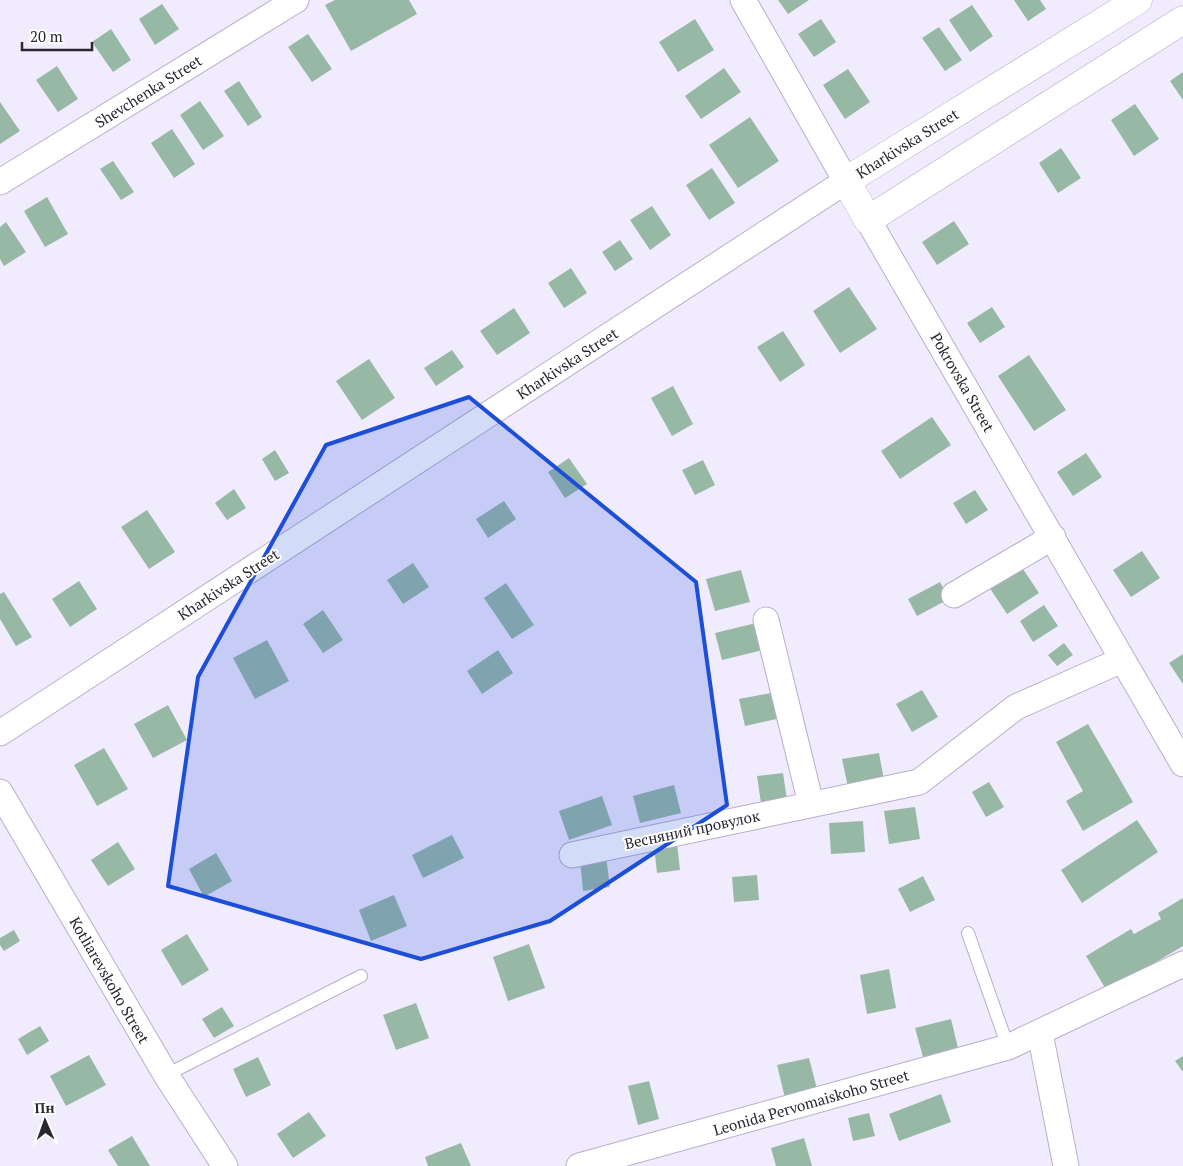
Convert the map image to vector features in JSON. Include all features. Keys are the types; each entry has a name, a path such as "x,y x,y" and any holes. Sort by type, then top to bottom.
{"street":[{"name":"Shevchenka Street","path":"0,182 296,0"},
{"name":"Pokrovska Street","path":"744,0 868,220 1053,537 1122,660 1181,755"},
{"name":"Kharkivska Street","path":"0,733 846,181 1138,0"},
{"path":"868,220 1183,20"},
{"path":"954,595 1053,537"},
{"path":"766,620 812,804"},
{"name":"Весняний провулок","path":"572,854 919,782 1016,707 1122,660"},
{"name":"Kotliarevskoho Street","path":"0,792 166,1075 225,1166"},
{"name":"Leonida Pervomaiskoho Street","path":"579,1166 1008,1047 1183,964"},
{"path":"1040,1033 1066,1166"}],"lane":[{"path":"968,933 1008,1047"},
{"path":"166,1075 361,976"}],"highlighted area":[{"path":"469,397 696,582 727,805 550,921 421,959 168,886 198,677 326,445"}],"building":[{"path":"335,0 409,0 417,14 351,51 325,5"},
{"path":"778,0 809,0 788,14"},
{"path":"1014,0 1040,0 1046,9 1028,21"},
{"path":"162,4 179,29 155,45 139,19"},
{"path":"972,5 993,36 970,52 949,20"},
{"path":"695,19 714,50 678,72 659,42"},
{"path":"821,19 836,42 814,57 798,34"},
{"path":"939,27 962,60 945,71 922,38"},
{"path":"111,29 131,60 113,72 92,42"},
{"path":"308,34 332,69 312,82 288,47"},
{"path":"57,66 78,99 58,112 36,80"},
{"path":"724,68 741,92 701,119 685,96"},
{"path":"848,69 870,102 845,119 823,85"},
{"path":"1183,72 1183,100 1170,81"},
{"path":"239,81 262,117 248,126 224,91"},
{"path":"200,101 224,136 203,150 180,115"},
{"path":"0,102 20,131 0,144"},
{"path":"1135,104 1159,139 1134,156 1111,120"},
{"path":"750,117 779,161 738,188 709,145"},
{"path":"172,129 195,164 174,178 151,143"},
{"path":"1061,148 1081,178 1058,193 1039,163"},
{"path":"113,161 134,192 121,200 100,169"},
{"path":"712,168 735,203 709,220 686,185"},
{"path":"47,197 68,234 45,247 24,211"},
{"path":"652,206 671,235 650,250 630,220"},
{"path":"954,221 969,244 937,265 922,242"},
{"path":"6,222 26,252 4,266 0,259 0,227"},
{"path":"620,240 633,259 615,271 602,252"},
{"path":"571,268 587,293 564,308 548,283"},
{"path":"849,287 877,329 840,353 813,311"},
{"path":"992,307 1005,327 980,343 967,323"},
{"path":"514,308 530,333 497,355 480,331"},
{"path":"783,331 805,365 780,382 757,347"},
{"path":"452,350 464,367 436,386 424,368"},
{"path":"1029,355 1066,410 1034,431 998,376"},
{"path":"369,359 395,398 362,420 336,381"},
{"path":"673,386 693,424 672,436 651,398"},
{"path":"932,417 951,445 900,479 881,451"},
{"path":"275,450 289,473 275,481 262,459"},
{"path":"1086,453 1102,477 1073,496 1057,472"},
{"path":"569,458 587,484 565,498 548,472"},
{"path":"703,460 715,485 695,495 682,470"},
{"path":"234,489 246,508 227,520 215,503"},
{"path":"975,490 988,510 966,524 953,503"},
{"path":"504,501 516,519 488,538 476,519"},
{"path":"147,510 175,552 149,569 121,527"},
{"path":"1142,551 1160,578 1131,597 1113,570"},
{"path":"413,563 429,587 403,604 387,580"},
{"path":"1021,566 1039,593 1007,614 989,587"},
{"path":"741,570 750,602 715,611 706,579"},
{"path":"79,581 97,609 70,627 52,599"},
{"path":"940,582 949,599 917,616 908,599"},
{"path":"506,583 534,625 512,639 484,598"},
{"path":"4,592 32,637 16,646 0,619 0,594"},
{"path":"1044,605 1058,626 1033,642 1020,621"},
{"path":"323,610 343,640 323,653 303,624"},
{"path":"756,623 763,650 722,660 715,633"},
{"path":"267,640 289,681 255,699 233,658"},
{"path":"1064,643 1073,655 1057,666 1048,655"},
{"path":"498,650 513,673 482,694 467,671"},
{"path":"1183,654 1183,684 1169,663"},
{"path":"922,690 938,717 912,732 896,704"},
{"path":"776,692 781,718 745,726 739,699"},
{"path":"168,705 187,740 153,758 134,724"},
{"path":"1088,724 1133,802 1083,831 1066,801 1083,791 1056,742"},
{"path":"104,748 128,789 97,806 74,765"},
{"path":"879,753 884,780 848,787 842,759"},
{"path":"783,773 787,800 761,803 757,776"},
{"path":"989,782 1004,807 986,817 972,792"},
{"path":"674,785 681,813 640,823 633,796"},
{"path":"602,796 612,825 569,840 559,811"},
{"path":"915,807 920,839 889,844 884,811"},
{"path":"1137,820 1158,852 1082,903 1061,870"},
{"path":"863,821 865,852 831,854 829,823"},
{"path":"452,835 464,858 423,878 412,855"},
{"path":"118,842 135,869 108,886 91,860"},
{"path":"677,843 680,870 657,873 654,846"},
{"path":"216,853 232,881 204,897 189,869"},
{"path":"606,857 610,887 583,891 580,860"},
{"path":"757,875 759,900 734,902 732,877"},
{"path":"923,876 935,900 910,912 898,889"},
{"path":"394,895 407,926 371,941 359,910"},
{"path":"1183,898 1183,946 1107,991 1086,956 1131,929 1134,934 1161,919 1158,913"},
{"path":"14,930 20,941 4,951 0,945 0,938"},
{"path":"187,934 209,970 182,986 161,950"},
{"path":"529,944 545,988 508,1001 493,957"},
{"path":"889,969 896,1008 867,1014 860,975"},
{"path":"416,1003 429,1038 396,1050 383,1015"},
{"path":"222,1007 234,1026 214,1038 202,1019"},
{"path":"951,1019 958,1048 923,1057 915,1028"},
{"path":"40,1026 49,1041 27,1055 18,1039"},
{"path":"89,1055 106,1085 66,1106 50,1076"},
{"path":"1183,1056 1183,1072 1175,1061"},
{"path":"258,1057 271,1085 246,1097 233,1069"},
{"path":"809,1058 817,1089 785,1098 777,1065"},
{"path":"649,1081 659,1119 638,1125 628,1086"},
{"path":"941,1094 951,1122 899,1141 889,1114"},
{"path":"309,1112 326,1136 293,1158 277,1134"},
{"path":"869,1113 875,1136 853,1141 848,1118"},
{"path":"132,1136 150,1166 118,1166 108,1150"},
{"path":"804,1138 812,1166 776,1166 771,1148"},
{"path":"461,1143 471,1166 428,1166 425,1157"}]}
